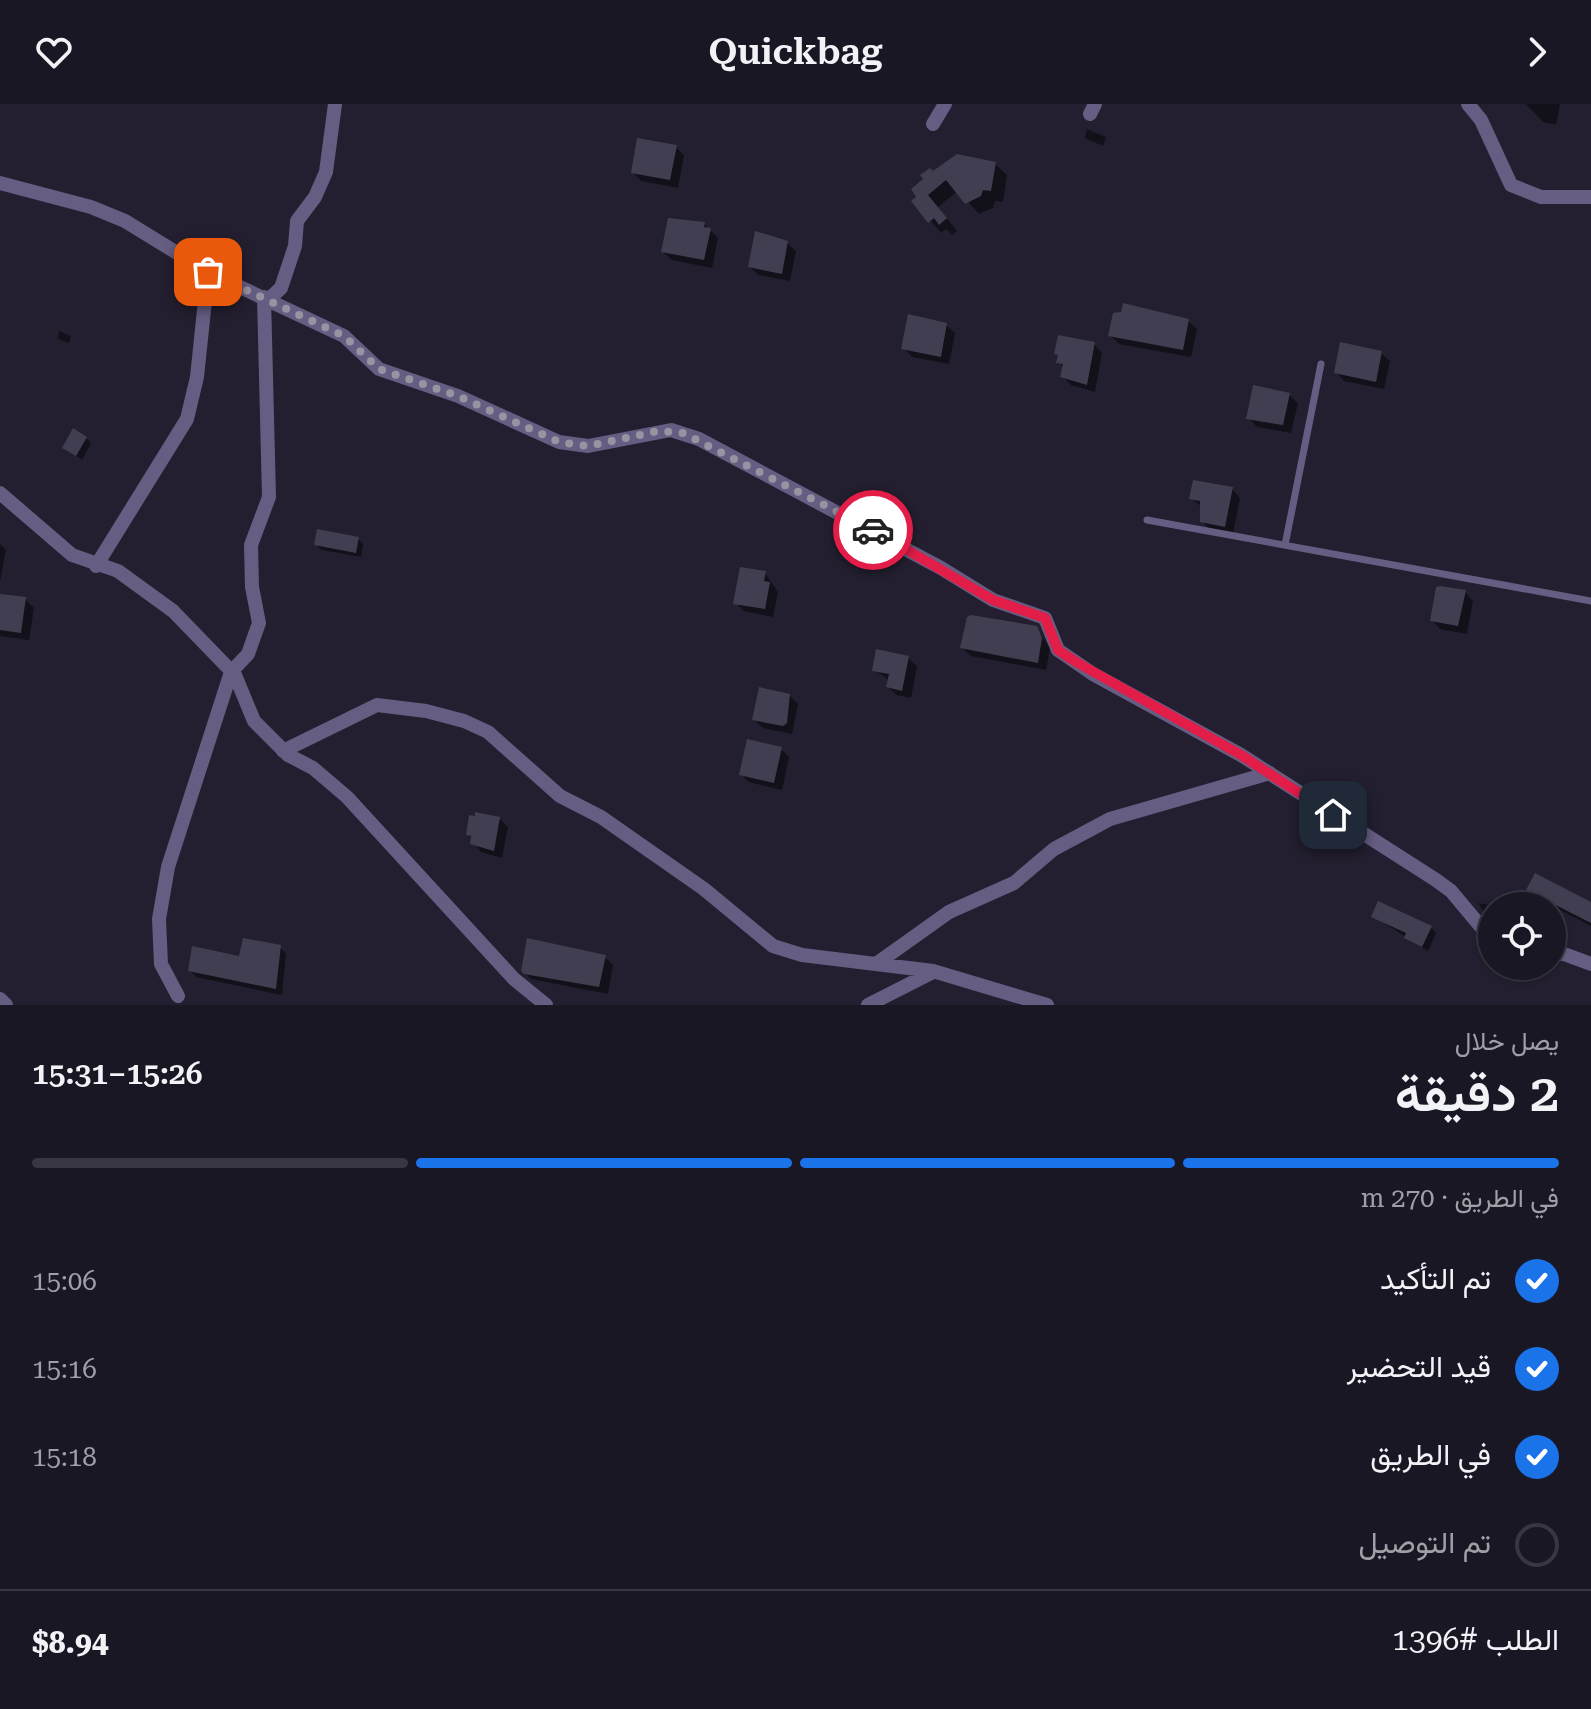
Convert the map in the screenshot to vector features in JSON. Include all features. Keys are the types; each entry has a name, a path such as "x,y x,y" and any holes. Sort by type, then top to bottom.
{"street":[{"path":"266,298 281,288 295,246 297,221 315,197 326,172 335,104"},
{"path":"933,124 945,104"},
{"path":"1468,104 1481,120 1511,185 1541,197 1591,197"},
{"path":"0,183 91,207 125,221 208,272 344,336 379,369 458,396 559,442 588,446 671,430 699,439 916,554 993,600 1045,618 1058,650 1093,674 1270,773 1436,880 1451,891 1478,923"},
{"path":"96,566 187,419 197,377 208,272"},
{"path":"178,996 161,964 159,919 168,867 231,672 248,654 259,623 252,587 251,545 269,497 266,298"},
{"path":"0,493 72,555 96,566 118,571 173,611 231,672 254,721 283,751 313,768 347,797 514,979 546,1005"},
{"path":"283,751 377,705 426,711 464,721 488,732 512,750 560,796 601,817 704,889 773,946 789,952 933,971 1047,1005"},
{"path":"876,964 949,912 1014,883 1054,849 1110,819 1270,773"},
{"path":"1566,955 1591,964"},
{"path":"868,1005 933,971"},
{"path":"0,999 6,1005"}],"lane":[{"path":"1285,545 1321,364"},
{"path":"1147,520 1591,601"}],"building":[{"path":"637,138 677,145 670,180 631,173"},
{"path":"957,154 996,162 991,191 983,190 981,196 965,204 946,180 928,195 947,218 939,225 934,218 928,223 911,201 916,197 911,189 923,179 920,175 930,168 933,171"},
{"path":"668,218 705,222 704,227 711,228 704,260 661,252"},
{"path":"755,231 788,241 782,274 748,267"},
{"path":"1123,303 1189,319 1183,350 1108,336 1113,313 1121,312"},
{"path":"908,314 947,323 941,357 901,349"},
{"path":"1058,335 1095,342 1087,385 1060,377 1063,364 1056,363 1058,355 1054,354"},
{"path":"1340,342 1382,351 1376,382 1334,373"},
{"path":"1253,385 1290,393 1283,425 1246,419"},
{"path":"73,428 87,437 76,456 62,448"},
{"path":"1193,480 1233,487 1225,527 1200,522 1200,501 1189,499"},
{"path":"317,529 359,537 356,553 314,545"},
{"path":"740,567 766,571 764,581 770,582 765,609 733,604"},
{"path":"1436,587 1466,590 1458,626 1430,621"},
{"path":"0,594 26,597 21,633 0,630"},
{"path":"971,615 1037,626 1042,638 1038,663 960,648 967,617"},
{"path":"876,649 909,656 902,691 886,687 889,674 872,671"},
{"path":"759,687 790,694 787,723 783,726 752,720"},
{"path":"747,739 782,747 774,783 739,775"},
{"path":"475,812 500,817 494,851 470,844 471,836 466,835 469,815 475,816"},
{"path":"1535,873 1591,902 1591,923 1566,910 1566,892 1526,890"},
{"path":"1378,901 1432,926 1422,947 1404,938 1406,933 1371,917"},
{"path":"243,938 281,945 276,989 188,971 192,946 239,956"},
{"path":"527,938 606,955 599,987 524,974 521,971"}],"way so far":[{"path":"208,272 344,336 379,369 458,396 539,435 572,445 588,446 658,431 683,433 873,530"}],"route":[{"path":"873,530 993,600 1045,618 1058,650 1093,674 1241,755 1333,815"}]}
